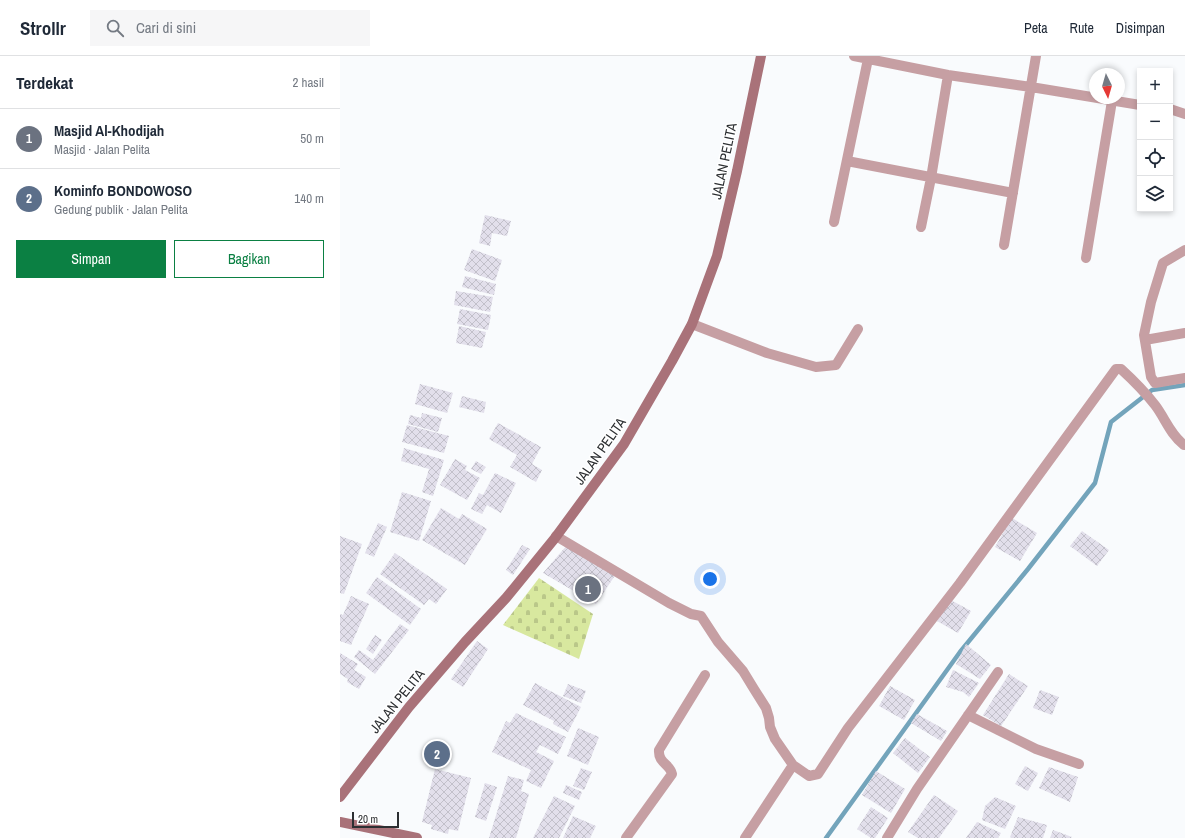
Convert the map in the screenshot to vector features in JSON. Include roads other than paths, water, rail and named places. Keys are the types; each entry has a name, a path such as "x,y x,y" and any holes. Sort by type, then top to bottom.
{"main road":[{"name":"JALAN PELITA","path":"340,797 409,707 464,642 506,598 556,536 624,444 672,361 692,324 717,256 737,171 761,56"},
{"path":"340,822 417,838"}],"street":[{"path":"854,56 948,75 1089,97"},
{"path":"1004,245 1036,56"},
{"path":"834,222 868,59"},
{"path":"921,227 931,178 948,75"},
{"path":"1125,103 1137,105"},
{"path":"1086,258 1112,104"},
{"path":"1173,111 1185,114"},
{"path":"847,161 1012,193"},
{"path":"1185,250 1163,262 1151,302 1144,335 1151,377 1155,383 1185,378"},
{"path":"692,324 767,352 816,367 836,365 858,329"},
{"path":"1145,340 1185,333"},
{"path":"556,536 669,603 691,614 701,616 718,642 742,671 766,708 770,718 770,727 775,739 793,765 809,776 818,774 848,728 960,583 1116,369 1121,369 1143,390 1156,406 1170,430 1184,445"},
{"path":"887,838 917,789 998,672"},
{"path":"626,838 672,774 658,755 659,750 705,675"},
{"path":"968,715 1036,749 1079,764"},
{"path":"745,838 793,765"}],"waterway":[{"path":"826,838 960,652 1028,569 1095,483 1111,422 1152,390 1185,385"}],"place":[{"name":"Masjid Al-Khodijah","path":"588,589"},
{"name":"Kominfo BONDOWOSO","path":"437,754"}]}
